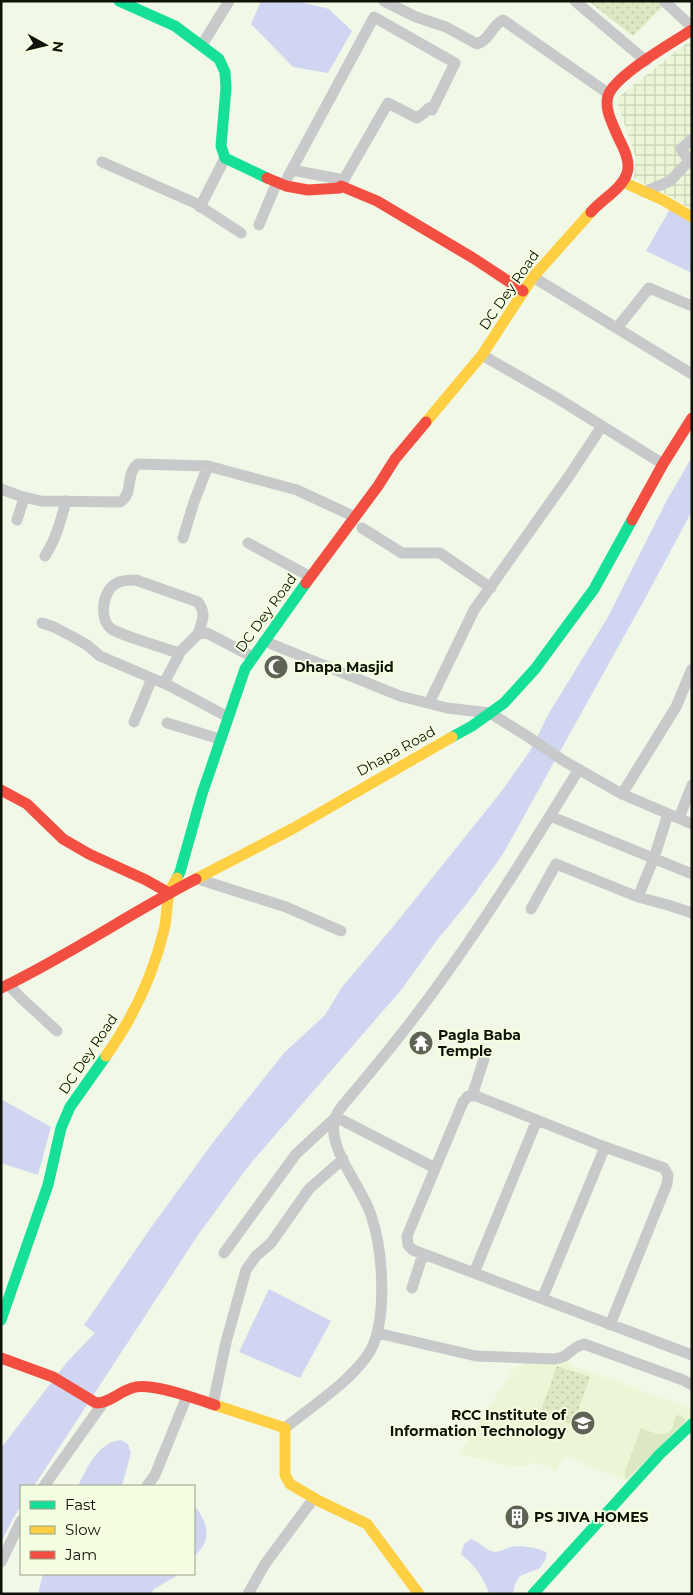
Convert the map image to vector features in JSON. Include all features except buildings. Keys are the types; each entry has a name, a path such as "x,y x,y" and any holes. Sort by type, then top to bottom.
{"street":[{"path":"202,45 229,1"},
{"path":"384,1 416,17 446,27 477,44 488,38 499,22 503,20 609,94"},
{"path":"576,1 646,61"},
{"path":"664,1 692,29 628,73 612,88 607,100 609,117 627,155 628,172 623,182 663,200 692,217"},
{"path":"127,3 175,26 219,59 225,72 226,88 221,146 225,158 281,183 308,190 341,184 388,103 417,118 429,108 432,110 455,63 374,17 292,170 281,183 259,225"},
{"path":"644,192 670,181 691,161 681,149 692,140"},
{"path":"200,207 225,158"},
{"path":"102,162 166,188 195,203 241,233"},
{"path":"292,170 341,184 341,186 377,201 523,291"},
{"name":"DC Dey Road","path":"1,1320 5,1300 48,1185 61,1128 70,1107 121,1035 136,1008 149,976 164,929 169,893 180,872 220,739 245,669 395,459 482,355 523,291 593,209 623,182"},
{"path":"534,277 692,374"},
{"path":"617,328 650,288 692,306"},
{"path":"482,355 557,398 663,464"},
{"name":"Dhapa Road","path":"5,986 30,974 169,893 292,830 472,726 504,703 535,669 594,589 663,464 692,418"},
{"path":"430,704 474,610 602,426"},
{"path":"1,489 24,498 41,500 120,502 128,494 132,470 138,464 208,466 297,490 355,517"},
{"path":"183,538 208,466"},
{"path":"17,520 24,498"},
{"path":"45,556 60,524 66,500"},
{"path":"362,528 402,553 440,553 491,588"},
{"path":"248,543 311,577"},
{"path":"164,683 179,653 198,634 203,614 202,609 198,602 136,580 115,583 108,592 103,609 105,620 111,629 179,653"},
{"path":"42,623 73,637 87,645 100,656 164,683 228,717"},
{"path":"198,634 207,633 253,657"},
{"path":"264,641 400,696 448,708 490,713 564,761 622,794 692,824"},
{"path":"622,794 676,707 691,673"},
{"path":"134,722 152,678"},
{"path":"167,723 220,739"},
{"path":"224,1253 296,1154 336,1117 343,1105 422,1008 504,889 579,769"},
{"path":"638,897 674,816 692,786"},
{"path":"1,790 27,804 63,839 89,854 146,880 169,893"},
{"path":"550,816 692,874"},
{"path":"531,909 556,864 638,897 692,913"},
{"path":"198,879 286,906 341,932"},
{"path":"5,986 57,1031"},
{"path":"472,1096 484,1059"},
{"path":"610,1325 667,1184 668,1175 664,1168 538,1120 468,1096 463,1102 407,1236 408,1245 413,1250 423,1254 610,1325 692,1355"},
{"path":"285,1428 355,1372 369,1354 377,1333 383,1286 376,1233 371,1214 336,1146 334,1131 336,1117"},
{"path":"336,1117 435,1168"},
{"path":"474,1273 538,1120"},
{"path":"542,1299 605,1147"},
{"path":"213,1404 226,1342 246,1270 251,1262 271,1243 310,1189 343,1159"},
{"path":"412,1288 423,1254"},
{"path":"377,1333 457,1353 491,1358 563,1358 572,1349 584,1344 684,1380 692,1385"},
{"path":"1,1358 53,1377 100,1403"},
{"path":"45,1485 100,1403 133,1387 149,1386 187,1396 285,1428"},
{"path":"148,1485 155,1475 187,1396"},
{"path":"533,1594 660,1454 692,1424"},
{"path":"285,1428 285,1475 290,1484 367,1524 420,1594"},
{"path":"248,1594 265,1564 314,1498"},
{"path":"1,1562 20,1522"}],"shaded area":[{"path":"588,1 663,1 666,3 633,36"},
{"path":"692,39 692,210 634,178 636,158 616,99"},
{"name":"RCC Institute of Information Technology","path":"568,1361 573,1366 683,1405 692,1409 692,1417 628,1481 602,1472 565,1455 556,1470 534,1462 527,1466 517,1467 459,1454 512,1371 530,1362"},
{"path":"557,1366 590,1377 573,1425 540,1413"},
{"path":"677,1415 682,1416 686,1421 627,1479 625,1478 625,1471 641,1428 659,1434 667,1433 673,1426"}],"water":[{"path":"261,1 296,1 329,9 352,31 328,73 293,67 251,24"},
{"path":"670,209 692,222 692,273 646,251"},
{"path":"692,457 692,511 503,854 402,989 250,1164 198,1235 35,1485 20,1485 20,1508 1,1543 1,1448 67,1362 95,1333 84,1325 152,1226 214,1141 284,1053 325,1015 342,987 501,792 530,751 549,713 608,617 667,500"},
{"path":"1,1099 51,1127 38,1175 1,1163"},
{"path":"269,1289 331,1321 300,1378 239,1352"},
{"path":"121,1440 128,1444 131,1453 122,1485 78,1485 94,1457 113,1442"},
{"path":"195,1506 203,1518 206,1528 206,1539 195,1556"},
{"path":"471,1539 492,1552 515,1546 535,1548 547,1553 546,1559 540,1568 520,1576 515,1584 513,1594 489,1594 478,1572 461,1554 464,1544"},
{"path":"43,1575 178,1575 154,1589 151,1594 38,1594"}],"traffic: fast":[{"path":"119,1 175,26 219,59 225,72 226,88 221,146 225,158 267,178"},
{"path":"452,737 472,726 504,703 535,669 594,589 632,520"},
{"path":"177,878 202,794 245,669 306,583"},
{"path":"1,1320 48,1185 61,1128 70,1107 106,1056"},
{"path":"533,1594 660,1454 692,1424"}],"traffic: slow":[{"path":"623,182 663,200 692,217"},
{"path":"426,422 482,355 533,277 591,212"},
{"path":"196,879 292,829 452,737"},
{"path":"106,1056 125,1027 148,980 164,930 167,903 172,886 177,878"},
{"path":"215,1405 285,1428 285,1475 290,1484 319,1501 367,1524 419,1594"}],"traffic: jam":[{"path":"591,212 621,184 628,168 626,154 608,112 608,96 613,88 632,69 692,30"},
{"path":"267,178 286,186 308,190 339,188 341,186 377,201 473,258 523,291"},
{"path":"632,520 663,464 692,418"},
{"path":"306,583 378,486 395,459 426,422"},
{"path":"1,790 27,804 63,839 89,854 146,880 169,893"},
{"path":"1,988 26,976 196,879"},
{"path":"1,1358 53,1377 96,1403 101,1403 127,1390 140,1386 173,1392 215,1405"}],"place":[{"name":"Dhapa Masjid","path":"276,667"},
{"name":"Pagla Baba Temple","path":"421,1043"},
{"name":"RCC Institute of Information Technology","path":"583,1423"},
{"name":"PS JIVA HOMES","path":"517,1517"}]}
